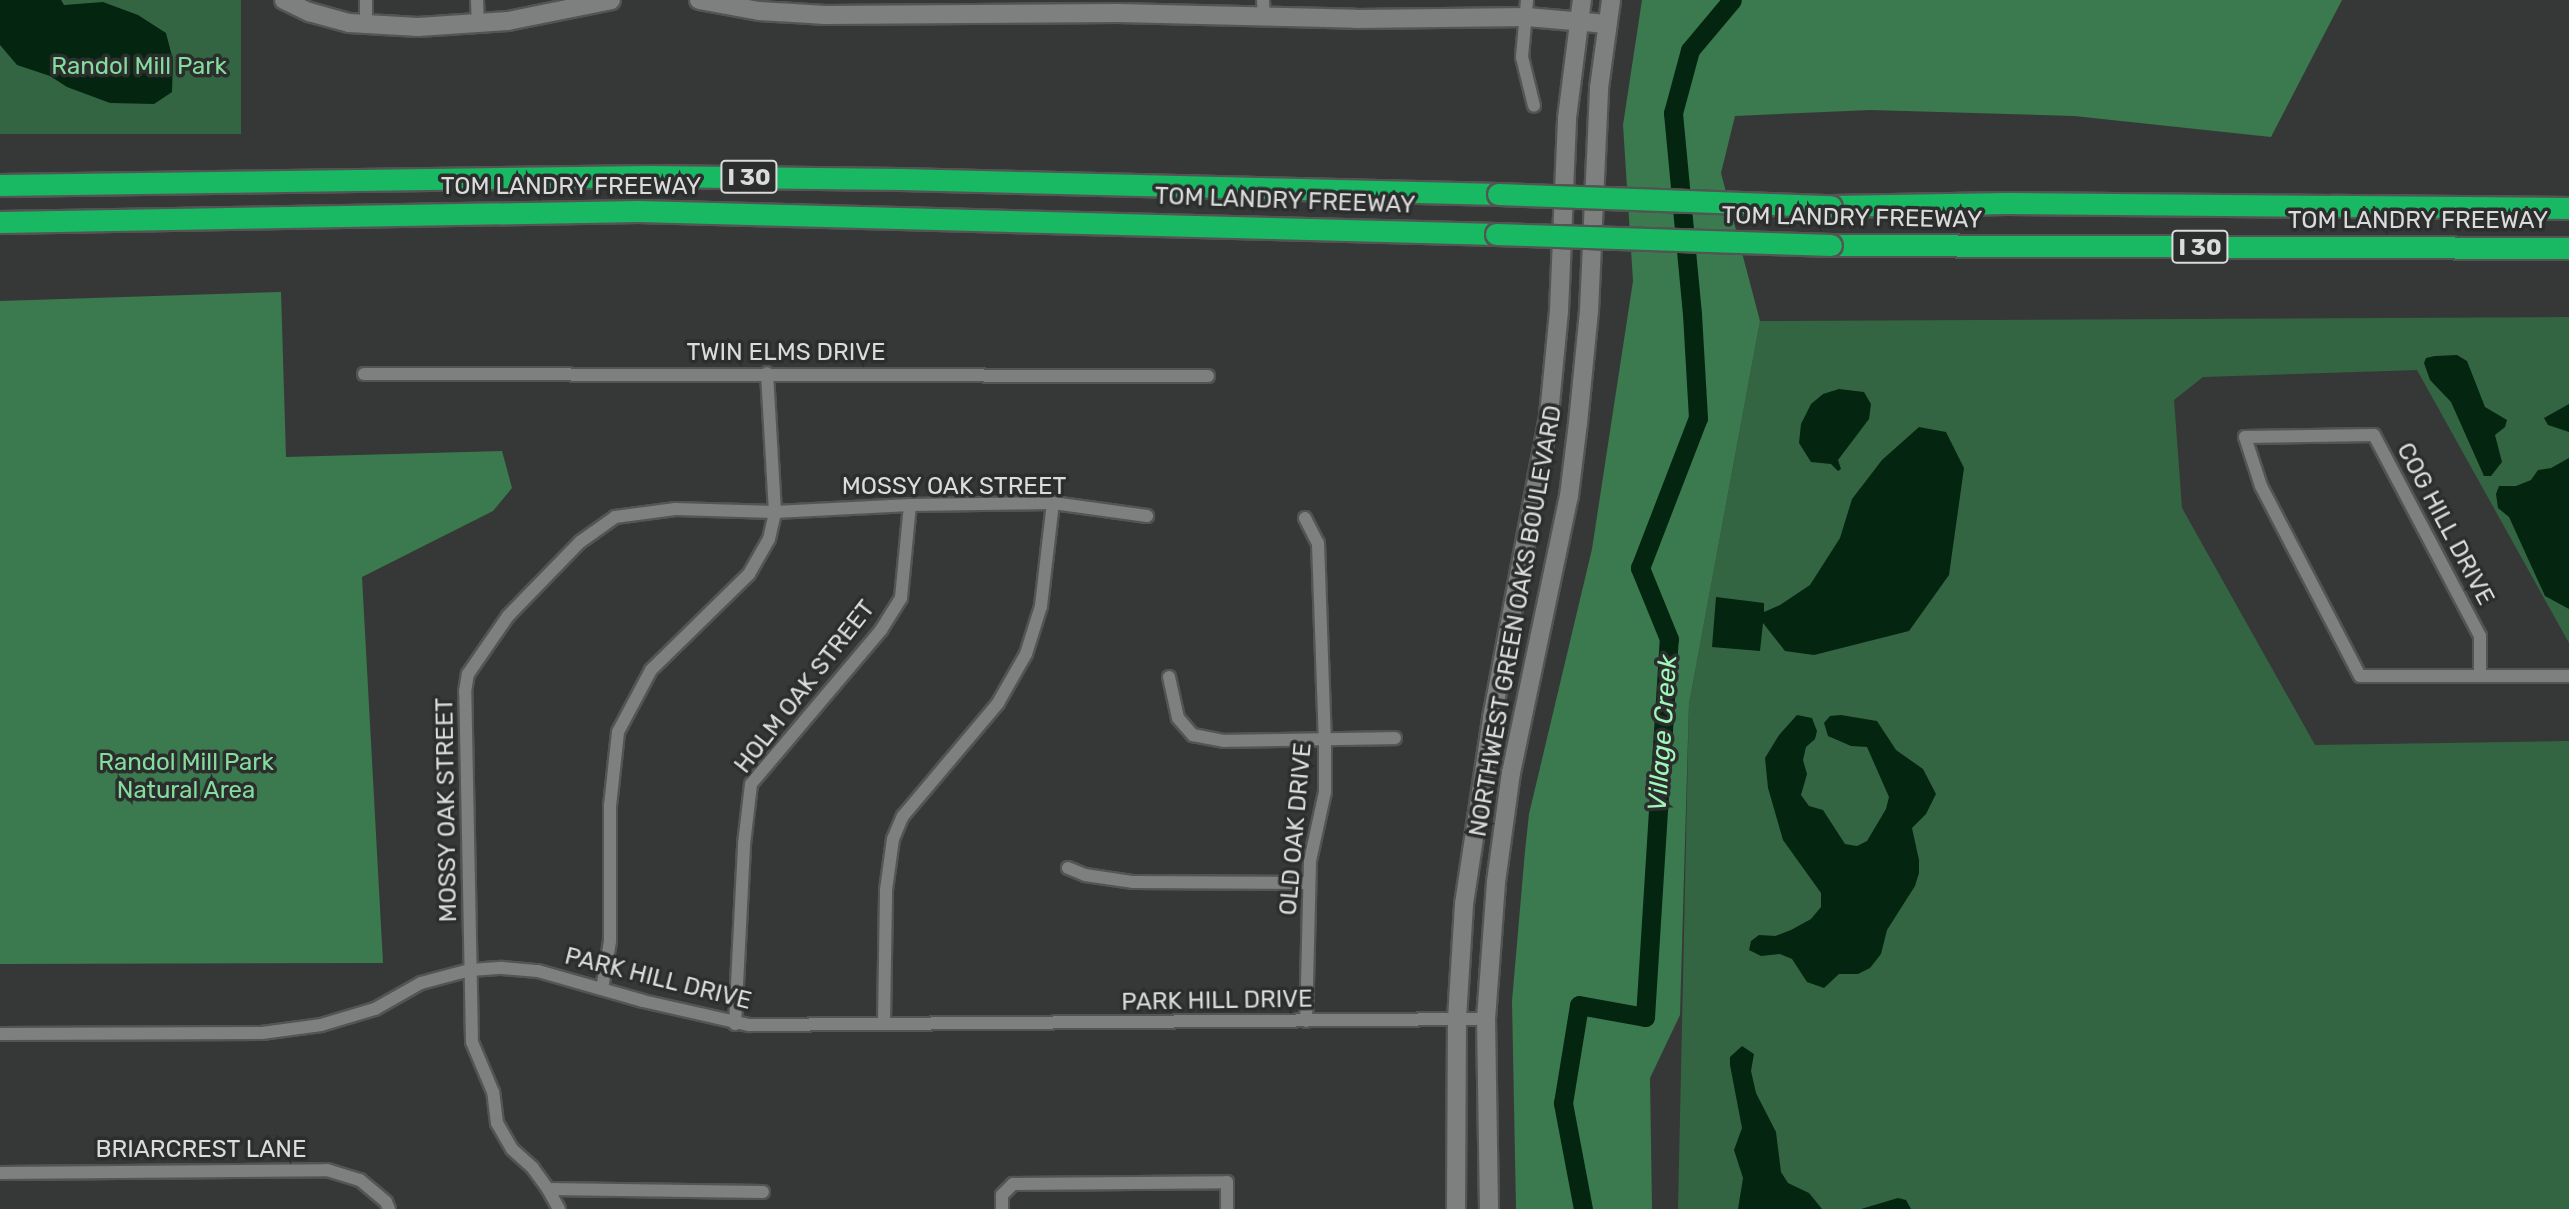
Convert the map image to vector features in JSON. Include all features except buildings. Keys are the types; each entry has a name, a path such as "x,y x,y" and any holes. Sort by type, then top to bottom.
{"highway":[{"name":"TOM LANDRY FREEWAY","path":"0,184 648,176 900,178 1831,206 2007,203 2569,208"},
{"name":"TOM LANDRY FREEWAY","path":"0,222 638,211 1831,245 2569,248"}],"main road":[{"path":"284,0 320,16 366,26 508,21 588,2 611,0"},
{"path":"703,0 759,11 974,7 1527,8 1607,24"},
{"name":"NORTHWEST GREEN OAKS BOULEVARD","path":"1456,1209 1457,1020 1464,904 1476,812 1549,415 1559,311 1567,118 1577,19 1582,0"},
{"name":"NORTHWEST GREEN OAKS BOULEVARD","path":"1489,1209 1486,1019 1496,882 1511,772 1569,496 1589,311 1599,88 1611,0"}],"street":[{"path":"366,0 366,26"},
{"path":"477,0 478,24"},
{"path":"1527,8 1522,57 1534,106"},
{"path":"602,989 610,941 610,806 618,732 651,670 758,563 769,539 775,512 767,373"},
{"name":"TWIN ELMS DRIVE","path":"364,374 1208,376"},
{"name":"COG HILL DRIVE","path":"2374,435 2480,636 2480,676 2360,677 2261,486 2245,437 2374,435"},
{"path":"884,1022 886,903 893,839 902,816 998,703 1026,654 1041,606 1053,503"},
{"name":"MOSSY OAK STREET","path":"558,1209 548,1188 533,1168 512,1149 497,1122 493,1092 472,1042 465,692 468,674 486,643 580,542 615,517 675,509 775,512 910,505 1053,503 1147,516"},
{"name":"HOLM OAK STREET","path":"735,1024 744,844 751,784 881,630 901,598 910,505"},
{"name":"OLD OAK DRIVE","path":"1305,518 1318,543 1325,741 1325,792 1310,860 1306,1021"},
{"path":"2480,676 2569,676"},
{"path":"1169,677 1178,718 1193,735 1224,741 1395,738"},
{"path":"1068,868 1086,875 1133,882 1309,883"},
{"name":"PARK HILL DRIVE","path":"0,1034 262,1033 321,1025 375,1009 421,983 470,970 502,968 538,971 735,1024 1053,1024 1486,1019"},
{"name":"BRIARCREST LANE","path":"0,1173 327,1170 360,1180 386,1202 389,1209"},
{"path":"1002,1209 1002,1195 1013,1184 1227,1182 1227,1209"},
{"path":"548,1188 763,1192"}],"green space":[{"name":"Randol Mill Park","path":"0,0 241,0 241,134 0,134"},
{"path":"1642,0 2342,0 2271,137 2074,116 1870,110 1735,116 1721,173 1760,321 1689,704 1680,1015 1650,1078 1652,1209 1516,1209 1512,1001 1525,851 1529,814 1592,549 1633,281 1623,125"},
{"name":"Randol Mill Park Natural Area","path":"281,292 286,457 502,451 512,488 493,511 362,577 383,963 0,964 0,301"},
{"path":"2569,317 2569,643 2417,370 2203,377 2174,400 2182,508 2315,745 2569,741 2569,1209 1678,1209 1689,704 1760,321"}],"shaded area":[{"path":"0,0 61,0 64,5 103,2 138,15 166,33 173,60 172,92 154,104 110,103 67,87 50,76 17,65 0,45"},
{"path":"2457,355 2467,361 2485,407 2507,420 2505,427 2495,435 2502,462 2491,476 2484,476 2451,402 2430,380 2424,363 2426,358"},
{"path":"1839,389 1864,392 1871,404 1869,419 1838,460 1841,469 1838,471 1831,464 1811,462 1799,443 1801,424 1811,404 1823,394"},
{"path":"2569,404 2569,432 2548,425 2544,418"},
{"path":"1919,427 1946,432 1964,468 1949,575 1909,631 1814,655 1785,651 1763,623 1760,651 1712,647 1716,597 1764,603 1764,612 1810,585 1840,538 1852,499 1882,460"},
{"path":"2569,458 2569,609 2545,596 2509,517 2498,508 2496,494 2499,486 2516,486 2531,480 2538,470 2551,468"},
{"path":"1797,715 1812,718 1817,731 1815,739 1806,747 1803,760 1807,774 1801,795 1809,806 1823,810 1845,844 1857,846 1867,841 1886,809 1889,797 1867,747 1851,746 1828,736 1824,723 1830,716 1841,715 1877,721 1896,750 1923,769 1936,794 1926,814 1912,828 1919,873 1915,886 1887,930 1881,954 1870,968 1858,974 1839,974 1824,988 1807,982 1792,959 1780,954 1761,956 1749,950 1751,941 1759,935 1775,936 1791,930 1811,919 1821,907 1821,893 1783,840 1768,788 1765,758 1779,735"},
{"path":"1742,1046 1754,1054 1751,1071 1756,1093 1776,1132 1781,1172 1788,1183 1809,1193 1822,1209 1738,1209 1743,1178 1734,1150 1742,1128 1730,1057"},
{"path":"1898,1198 1906,1200 1911,1209 1861,1209"}],"waterway":[{"name":"Village Creek","path":"1583,1209 1563,1103 1579,1005 1645,1017 1669,639 1640,568 1698,418 1692,314 1673,113 1690,50 1732,0"}]}
